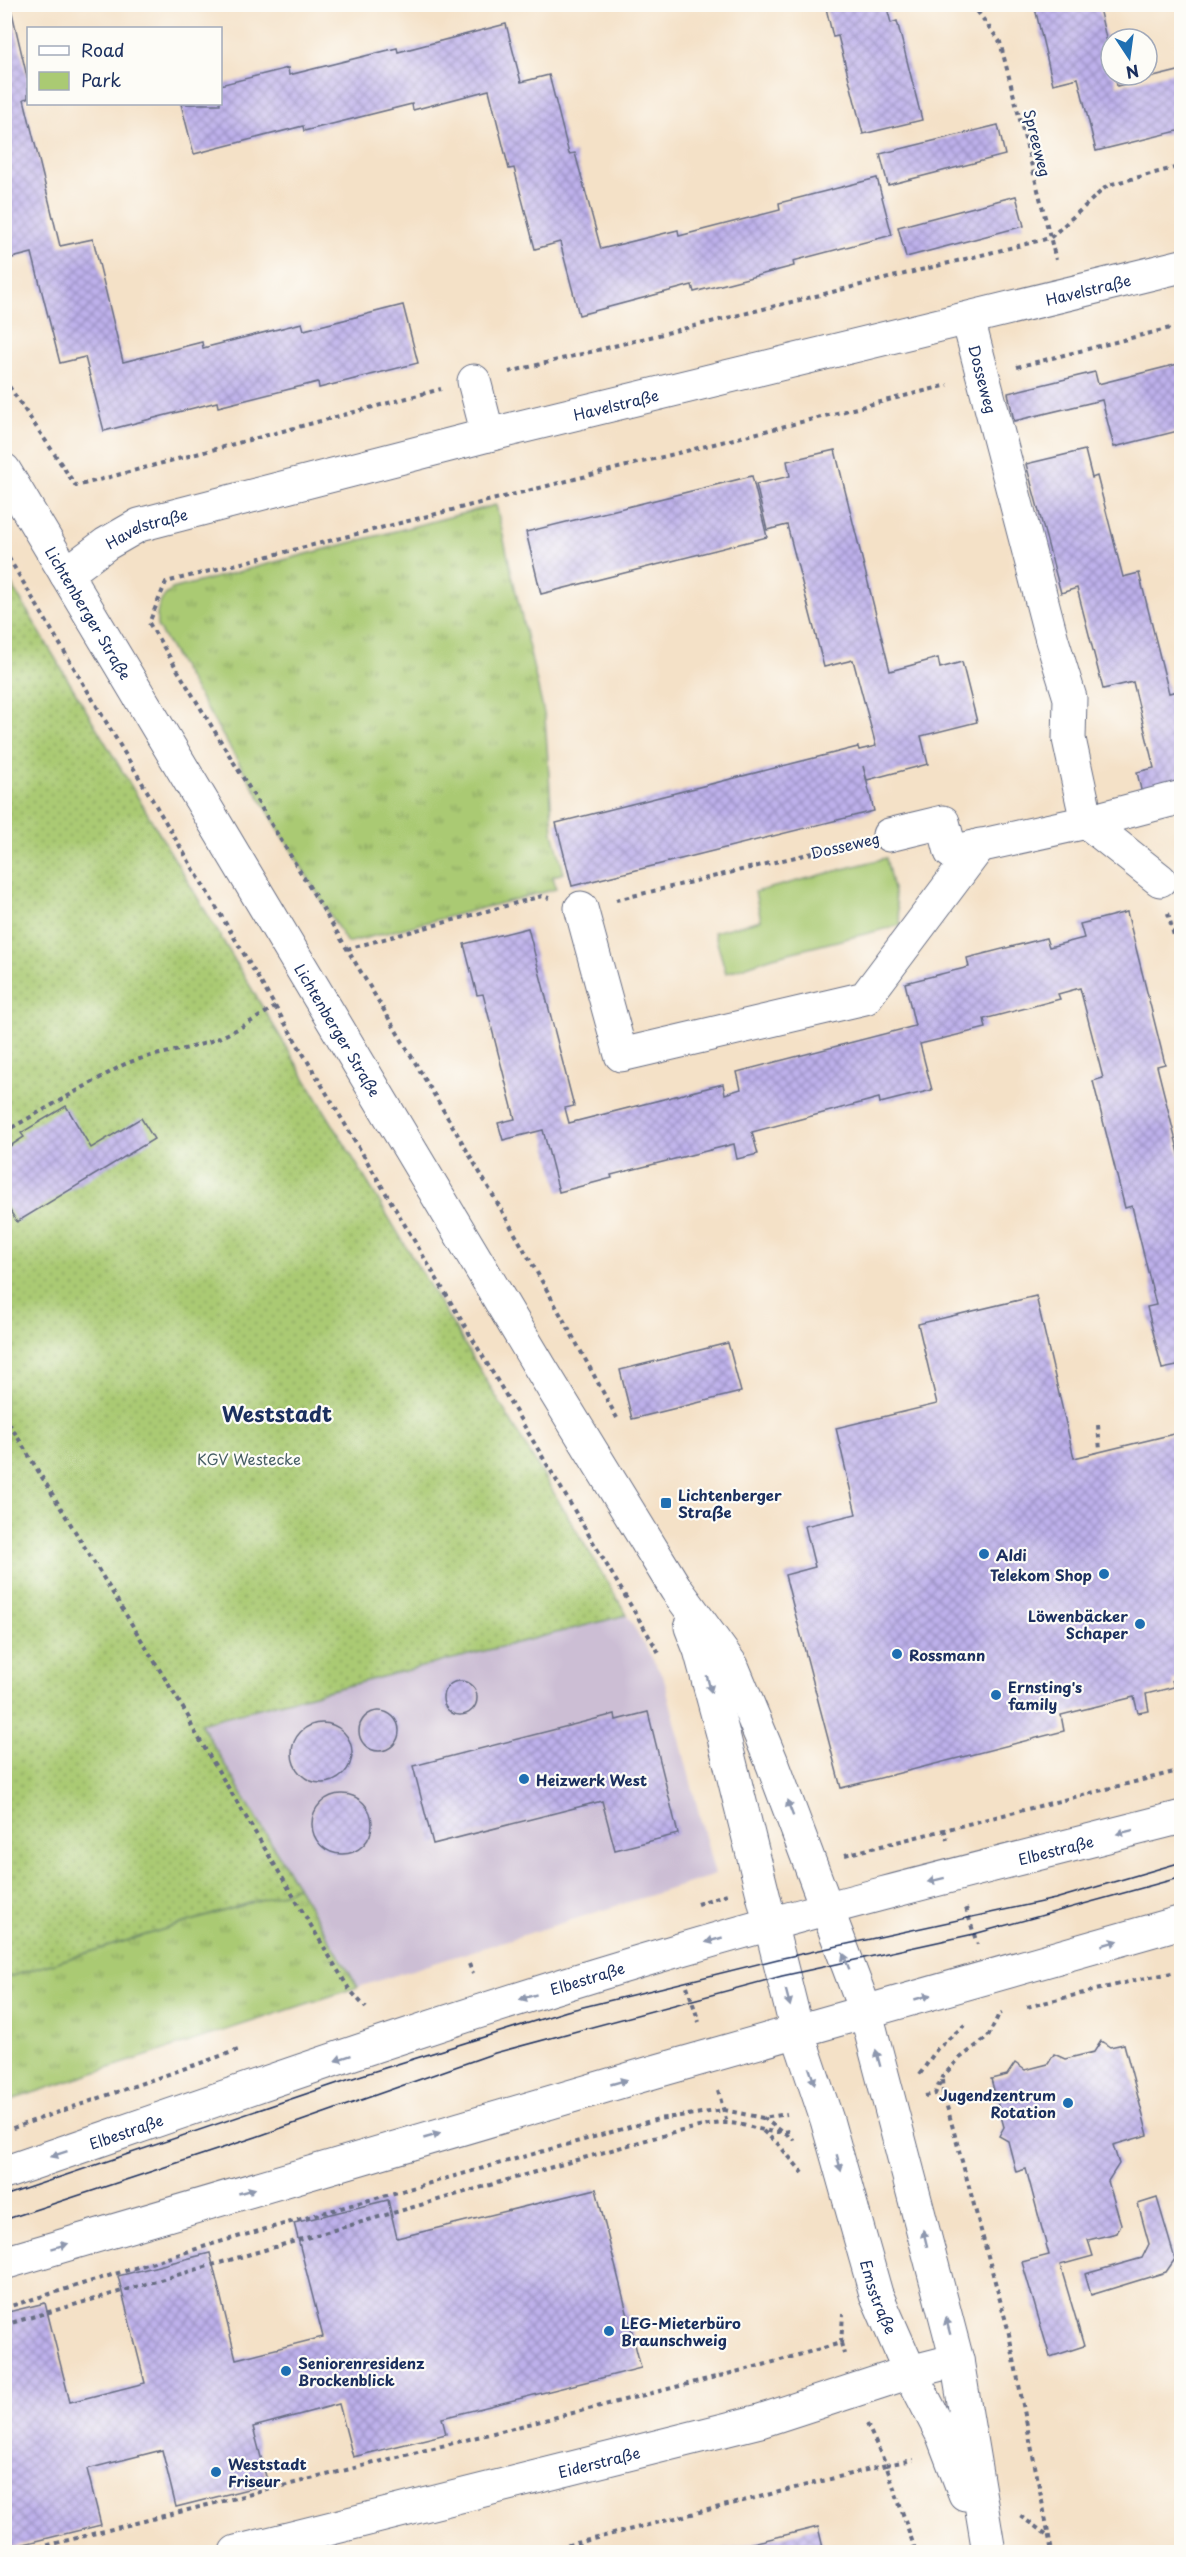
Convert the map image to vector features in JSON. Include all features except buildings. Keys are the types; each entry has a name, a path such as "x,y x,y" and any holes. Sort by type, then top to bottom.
{"street":[{"name":"Havelstraße","path":"66,574 106,544 139,525 488,435 1182,266"},
{"name":"Dosseweg","path":"968,319 981,376 1052,640 1070,698 1069,739 1087,822"},
{"path":"474,381 488,435"},
{"name":"Lichtenberger Straße","path":"4,470 540,1366 676,1589 732,1666 773,1765 866,2013"},
{"name":"Dosseweg","path":"889,835 943,822 951,852 1087,822 1182,797"},
{"path":"1087,822 1160,880"},
{"path":"581,908 621,1055 865,998 980,845"},
{"name":"Lichtenberger Straße","path":"676,1589 700,1650 797,2031"},
{"name":"Elbestraße","path":"4,2173 392,2041 676,1950 827,1908 1182,1817"},
{"path":"4,2263 709,2056 1182,1922"},
{"name":"Emsstraße","path":"866,2013 957,2360 989,2553"},
{"name":"Emsstraße","path":"797,2031 824,2112 876,2294 910,2372 943,2436 989,2553"},
{"name":"Eiderstraße","path":"236,2553 760,2421 910,2372 957,2360"}],"path":[{"name":"Spreeweg","path":"972,4 1000,42 1065,296"},
{"path":"4,379 76,486 474,381 1050,238 1108,185 1182,166"},
{"path":"620,1422 565,1320 347,949 149,623 166,582 1182,325"},
{"path":"4,550 621,1588"},
{"name":"Dosseweg","path":"581,908 889,835"},
{"path":"1160,880 1182,966"},
{"path":"347,949 542,896 581,908"},
{"path":"4,1131 123,1065 142,1057 215,1040 250,1023 312,985"},
{"path":"4,1415 189,1718 192,1727 289,1891 350,1989 366,2008"},
{"path":"1098,1425 1100,1451"},
{"path":"810,1863 1182,1770"},
{"path":"887,2094 935,2094 942,2077 960,2058 988,2037 999,2014 944,1830"},
{"path":"676,1950 727,2123"},
{"path":"469,1964 473,1974"},
{"path":"1022,2008 1182,1971"},
{"path":"989,2016 1010,2011"},
{"path":"887,2094 922,2073 937,2049 969,2021"},
{"path":"942,2077 946,2103 1008,2328 1052,2553"},
{"path":"4,2308 216,2243 658,2119 724,2110 763,2118 798,2112 824,2112"},
{"path":"4,2325 653,2138 727,2123 786,2133 824,2112"},
{"path":"21,2553 751,2368 841,2343 845,2360"},
{"path":"864,2419 886,2465 916,2553"},
{"path":"541,2553 886,2465 919,2459"},
{"path":"1161,2553 1182,2547"}],"shaded area":[{"name":"Heizwerk West","path":"627,1615 664,1679 715,1875 358,1987 200,1724"}],"green space":[{"path":"496,505 545,718 553,832 564,873 553,876 556,889 347,943 157,626 159,605 172,589"},
{"name":"KGV Westecke","path":"4,572 627,1615 200,1723 297,1886 289,1891 5,1978"},
{"path":"886,858 901,925 773,957 726,973 714,932 761,920 755,892"},
{"path":"297,1886 358,1987 5,2102 5,1978 289,1891"}],"tram line":[{"path":"4,2196 359,2076 567,2011 778,1959 1055,1899 1182,1862"},
{"path":"4,2220 256,2137 495,2053 782,1976 974,1934 1182,1877"}],"place":[{"name":"Lichtenberger Straße","path":"666,1503"},
{"name":"Aldi","path":"984,1554"},
{"name":"Telekom Shop","path":"1104,1574"},
{"name":"Löwenbäcker Schaper","path":"1140,1624"},
{"name":"Rossmann","path":"897,1654"},
{"name":"Ernsting's family","path":"996,1695"},
{"name":"Heizwerk West","path":"524,1779"},
{"name":"Jugendzentrum Rotation","path":"1068,2103"},
{"name":"LEG-Mieterbüro Braunschweig","path":"609,2331"},
{"name":"Seniorenresidenz Brockenblick","path":"286,2371"},
{"name":"Weststadt Friseur","path":"216,2472"}],"district":[{"name":"Weststadt","path":"277,1413"}]}
